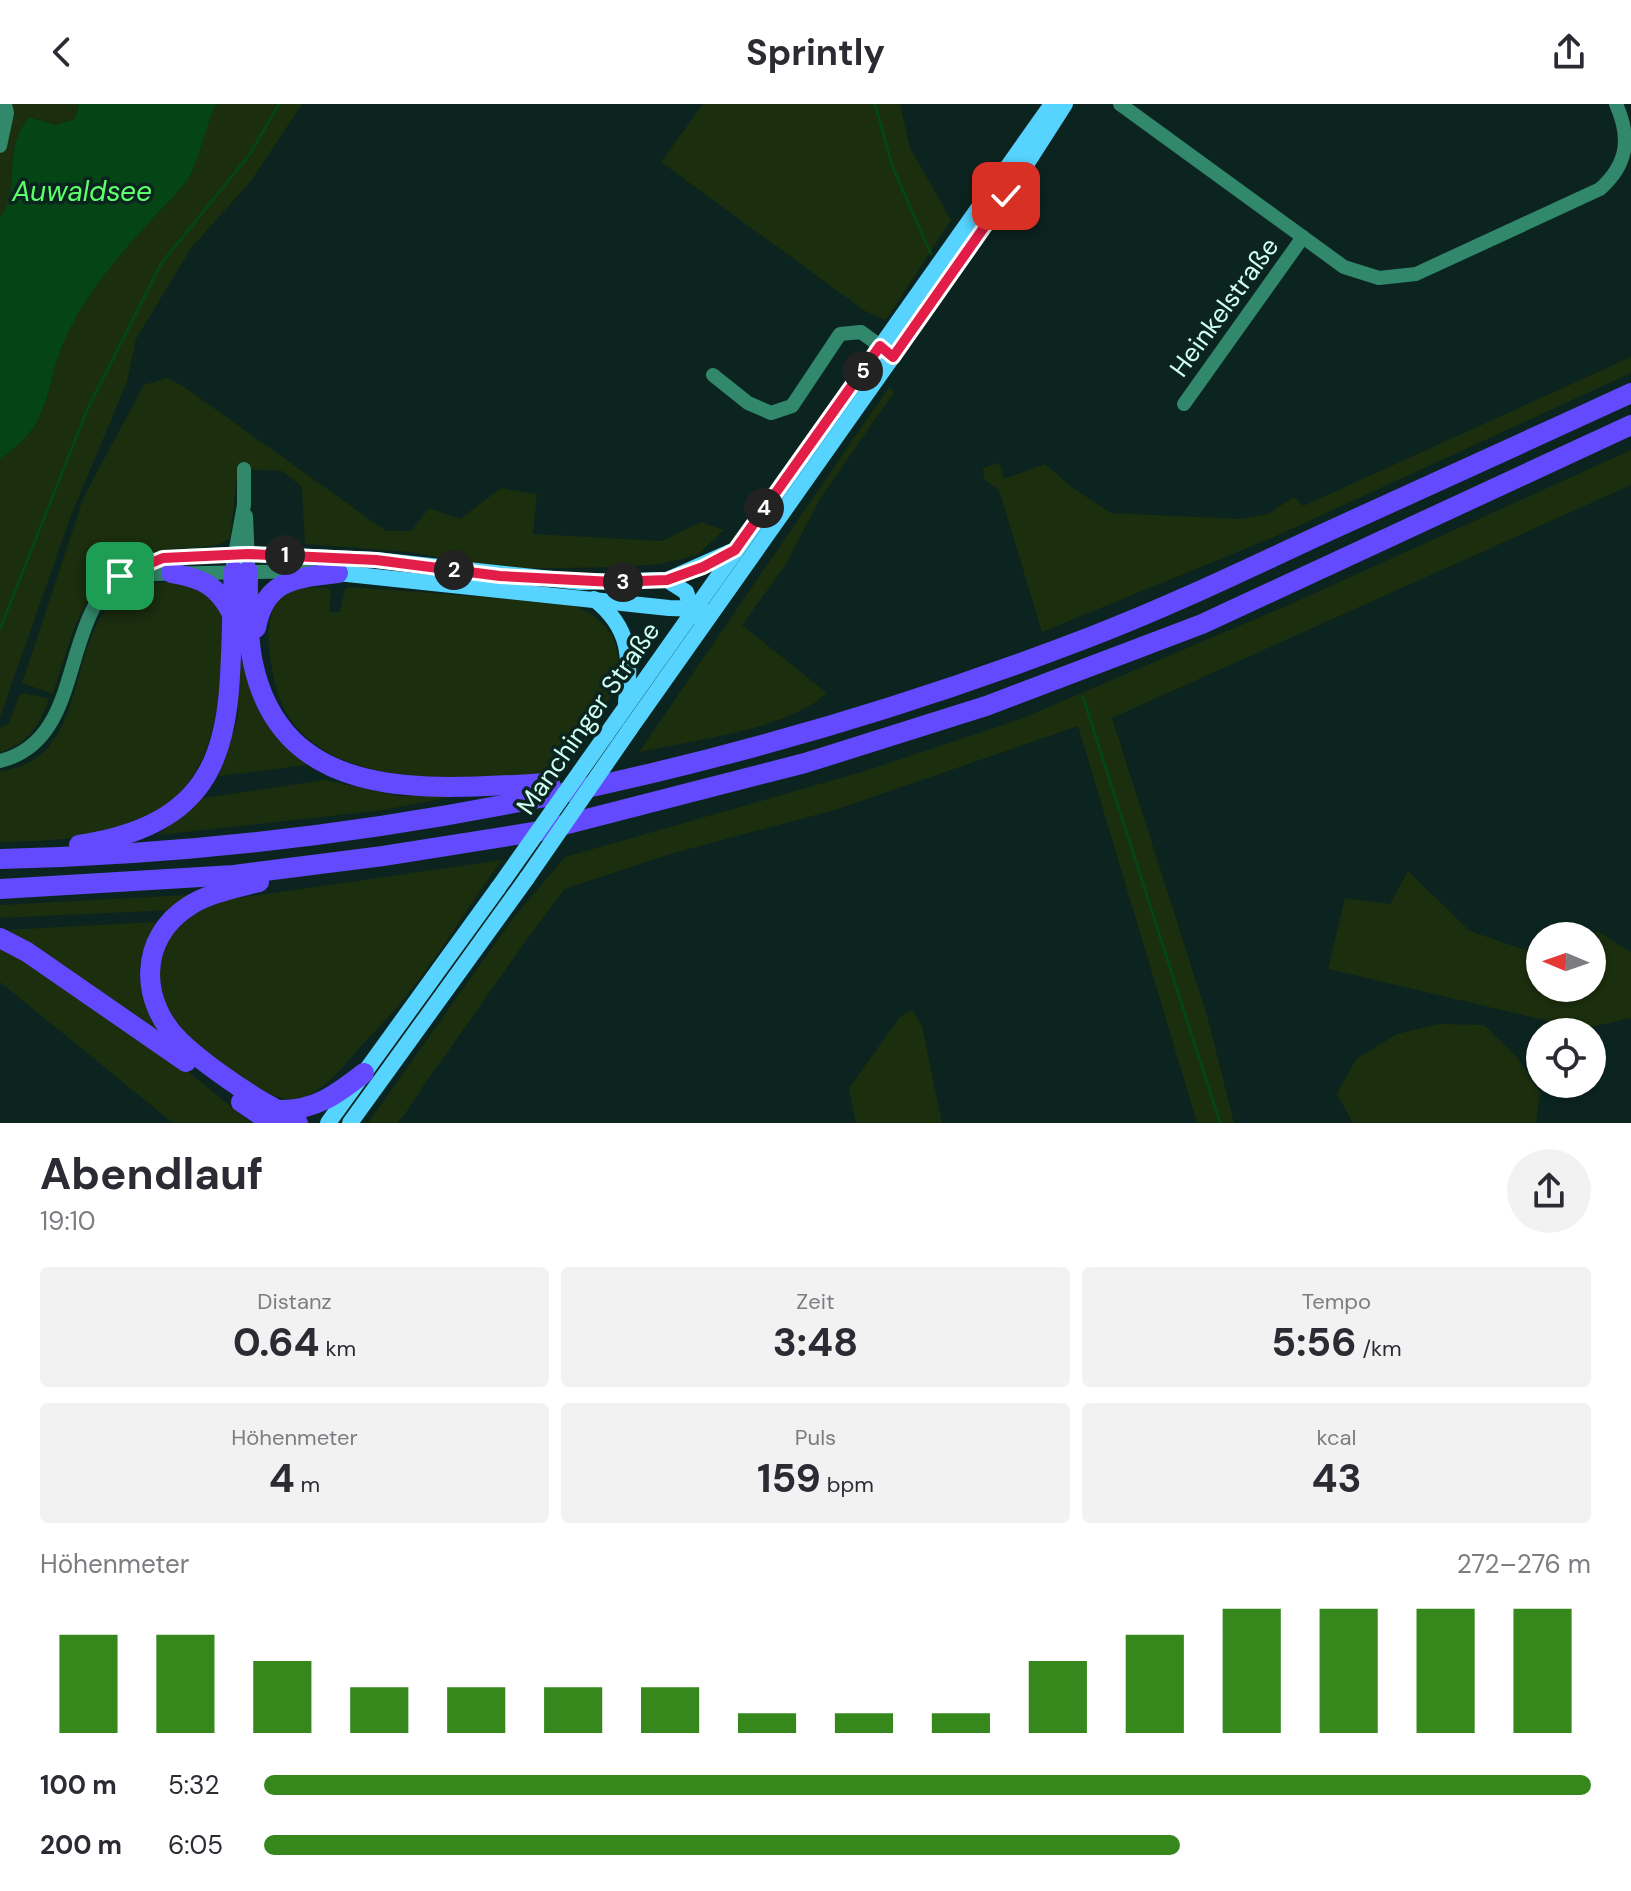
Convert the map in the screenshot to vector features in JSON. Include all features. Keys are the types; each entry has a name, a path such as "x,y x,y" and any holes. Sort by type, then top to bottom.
{"highway":[{"path":"0,858 72,857 255,843 379,826 614,781 794,736 909,701 1095,635 1631,393"},
{"path":"0,889 144,882 329,864 540,831 805,763 986,706 1202,624 1631,425"},
{"path":"241,563 252,659 265,699 291,735 321,761 353,777 423,787 614,781"},
{"path":"0,858 131,834 181,805 207,775 224,737 231,695 232,614 241,563"},
{"path":"171,573 209,584 221,595 232,614"},
{"path":"252,659 258,614 273,590 298,579 338,573"},
{"path":"269,1118 251,1095 200,1058 169,1030 151,994 151,952 166,927 188,906 205,897 329,864"},
{"path":"0,938 68,980 269,1118 298,1123"},
{"path":"269,1118 331,1099 364,1073"}],"main road":[{"name":"Manchinger Straße","path":"350,1123 527,878 718,605 1052,104"},
{"name":"Manchinger Straße","path":"328,1123 498,888 735,550 1006,196 1065,104"},
{"path":"241,563 376,560 580,582 667,580 703,567 735,550"},
{"path":"338,573 693,609 718,605"},
{"path":"667,580 683,588 693,609 693,637"},
{"path":"593,598 611,613 629,645 626,704"}],"street":[{"path":"0,146 7,113 5,104"},
{"path":"1120,104 1303,237 1361,274 1398,277 1416,274 1600,189 1616,175 1627,151 1628,137 1616,104"},
{"name":"Heinkelstraße","path":"1184,404 1303,237"},
{"path":"713,375 759,409 782,412 792,406 840,334 861,332 887,352"},
{"path":"241,563 244,469"},
{"path":"0,761 31,747 49,727 101,598 120,576 147,562 241,563 338,573"},
{"path":"101,598 134,578 241,563"}],"shaded area":[{"path":"0,104 79,104 75,119 55,125 29,117 15,143 10,194 0,217"},
{"path":"216,104 302,104 251,181 191,248 136,339 127,382 72,513 0,717 0,459 18,445 39,419 65,339 94,289 188,179"},
{"path":"703,104 900,104 910,148 951,220 886,320 865,311 661,162"},
{"path":"1631,357 1631,373 1274,537 1042,632 999,490 984,479 983,468 999,463 1004,479 1045,464 1073,488 1111,513 1241,519 1268,514 1294,497 1303,506"},
{"path":"167,378 183,386 386,531 411,531 429,508 460,519 501,488 537,494 533,534 662,541 701,522 724,530 697,555 660,564 500,569 410,552 305,544 302,487 282,471 238,469 230,538 210,546 171,549 142,556 119,567 102,581 88,599 69,643 53,694 22,683 84,496 144,385"},
{"path":"889,387 894,392 820,499 785,566 742,625 827,693 809,706 764,725 639,752"},
{"path":"1631,450 1631,485 1112,718 1208,1019 1234,1123 1197,1123 1078,726 838,809 674,853 564,890 397,1123 368,1123 511,921 565,857 865,771 1018,720 1293,603"},
{"path":"184,581 215,601 223,634 214,722 200,763 189,781 175,798 156,812 120,828 80,837 0,842 0,771 29,762 50,746 63,723 90,641 102,616 119,597 134,589"},
{"path":"297,587 328,588 331,591 329,612 340,612 345,589 350,587 568,603 597,619 613,638 618,659 615,682 606,706 562,775 438,778 393,774 352,763 316,745 290,718 274,679 269,647 271,617 278,596"},
{"path":"238,615 241,615 244,662 254,699 273,732 307,765 219,776 238,717"},
{"path":"24,693 49,699 32,732 18,744 0,752 0,728 9,723 19,696"},
{"path":"325,780 397,796 461,795 384,810 158,835 203,798"},
{"path":"502,860 402,1002 336,1074 304,1098 290,1099 271,1094 227,1070 187,1038 165,1011 157,971 161,954 168,939 180,926 211,906 231,899"},
{"path":"1408,871 1470,931 1526,950 1526,1002 1606,1002 1606,936 1631,952 1631,1018 1606,1024 1606,1018 1535,1018 1328,969 1345,898 1390,904"},
{"path":"189,895 172,910 0,918 0,905"},
{"path":"157,924 143,951 140,978 146,1005 159,1032 6,930"},
{"path":"0,947 52,975 185,1069 251,1123 173,1123 0,982"},
{"path":"912,1010 922,1026 942,1123 856,1123 849,1088 900,1017"},
{"path":"1438,1024 1484,1025 1518,1058 1526,1071 1526,1098 1539,1098 1536,1123 1353,1123 1337,1094 1356,1059 1397,1034"}],"water":[{"name":"Auwaldsee","path":"79,104 216,104 188,179 94,289 65,339 39,419 18,445 0,459 0,217 10,194 15,143 29,117 55,125 75,119"}],"waterway":[{"path":"0,629 87,410 161,264 250,154 279,104"},
{"path":"875,104 893,168 931,254"},
{"path":"1083,697 1220,1123"}],"route":[{"path":"120,576 147,562 163,558 248,554 376,560 500,576 580,582 667,580 703,567 735,550 880,346 893,357 1006,196"}]}
